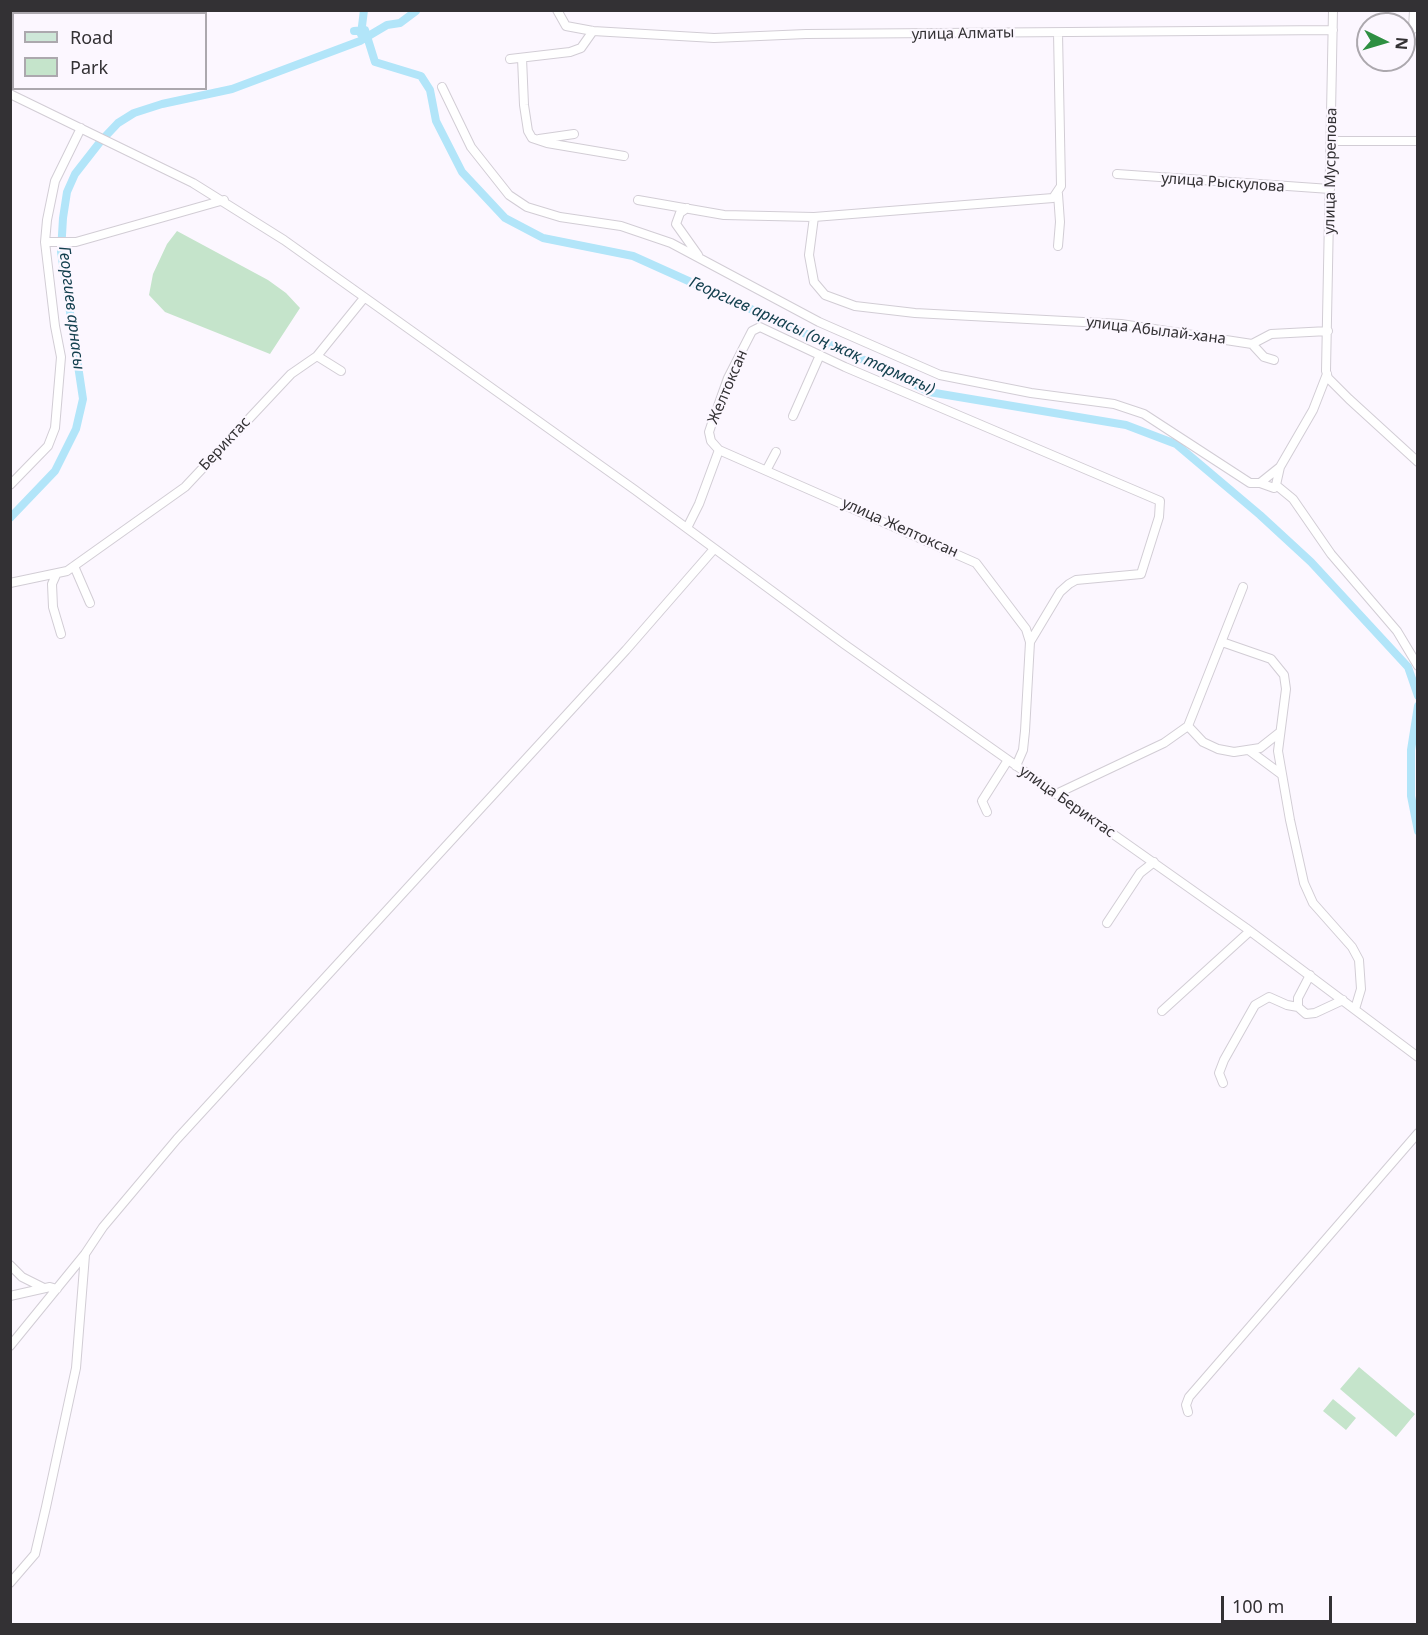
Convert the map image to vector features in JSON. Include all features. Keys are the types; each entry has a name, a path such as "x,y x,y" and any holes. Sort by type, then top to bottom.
{"street":[{"name":"улица Алматы","path":"557,10 566,26 593,31 714,38 806,34 1332,30"},
{"name":"улица Мусрепова","path":"1328,332 1333,10"},
{"path":"510,58 581,48 593,31"},
{"path":"1058,33 1061,186 1058,194 1060,222 1058,246"},
{"path":"522,58 524,105 528,131 534,139 624,156"},
{"path":"442,87 471,147 509,195 527,207 560,217 621,226 671,243 819,322 922,369 983,384 1114,405 1144,414 1250,483 1260,483 1274,488 1276,485"},
{"path":"18,90 24,101"},
{"name":"улица Бериктас","path":"10,94 114,142 224,200 687,528 1016,766 1154,862 1418,1057"},
{"path":"10,485 48,446 55,428 61,357 55,326 47,242 55,181 85,130"},
{"path":"534,139 574,134"},
{"path":"1332,141 1418,141"},
{"name":"улица Рыскулова","path":"1117,174 1330,189"},
{"path":"638,200 724,215 814,217 1053,198 1058,194"},
{"path":"47,242 76,242 224,200"},
{"path":"687,208 680,213 676,224 700,258"},
{"name":"улица Абылай-хана","path":"814,217 809,255 811,274 818,288 839,302 915,313 1121,324 1252,344 1271,334 1328,332"},
{"name":"Бериктас","path":"10,583 26,578 56,575 71,569 185,487 291,374 317,356 364,298"},
{"name":"Желтоксан","path":"719,450 711,441 709,432 728,378 752,331 760,327 820,355"},
{"path":"1276,485 1280,466 1313,410 1327,374 1328,332"},
{"path":"1252,344 1264,357 1274,360"},
{"path":"793,416 820,355 1160,501 1161,507 1141,574 1076,580 1060,592 1030,642 1023,750 1016,766"},
{"path":"317,356 341,371"},
{"path":"1327,374 1349,399 1418,462"},
{"path":"687,528 699,504 719,450"},
{"name":"улица Желтоксан","path":"719,450 969,558 982,570 1026,629 1030,642"},
{"path":"767,469 776,452"},
{"path":"1260,483 1280,466"},
{"path":"1276,485 1293,500 1331,554 1397,631 1418,666"},
{"path":"10,1346 85,1254 103,1227 185,1130 626,650 714,549"},
{"path":"71,569 90,603"},
{"path":"56,575 52,584 53,607 61,634"},
{"path":"1056,794 1164,743 1188,726 1243,587"},
{"path":"1222,642 1271,659 1284,675 1286,689 1279,733 1281,774 1304,883 1313,903 1352,947 1359,960 1361,989 1355,1009"},
{"path":"1188,726 1203,742 1218,749 1250,751 1269,742 1279,733"},
{"path":"1250,751 1281,774"},
{"path":"987,812 982,801 1008,760"},
{"path":"1107,923 1140,873 1154,862"},
{"path":"1162,1011 1250,931"},
{"path":"1298,1006 1298,998 1310,975"},
{"path":"1223,1083 1219,1073 1224,1060 1255,1005 1269,997 1287,1005 1298,1006 1306,1014 1315,1014 1343,1000"},
{"path":"1188,1412 1186,1405 1189,1397 1418,1133"},
{"path":"10,1582 35,1554 46,1507 76,1368 85,1254"},
{"path":"10,1265 22,1277 44,1288"},
{"path":"10,1296 44,1288 57,1289"}],"green space":[{"path":"177,231 268,280 286,293 300,308 270,354 165,312 149,295 153,274 167,244"},
{"path":"1359,1367 1415,1414 1396,1437 1340,1389"},
{"path":"1333,1399 1356,1418 1346,1430 1323,1411"}],"waterway":[{"path":"361,34 364,10"},
{"name":"Георгиев арнасы","path":"10,518 55,471 76,429 83,399 61,252 63,218 67,192 75,174 100,142 118,123 134,113 162,104 232,89 360,41 387,25 400,23 416,11"},
{"name":"Георгиев арнасы (оң жақ тармағы)","path":"354,31 365,30 375,62 421,76 430,90 436,121 462,172 505,218 543,238 633,256 895,374 929,392 1126,425 1176,444 1260,515 1311,562 1408,667 1418,696"},
{"name":"Георгиев арнасы (оң жақ тармағы)","path":"1418,706 1411,750 1411,796 1418,831"}]}
